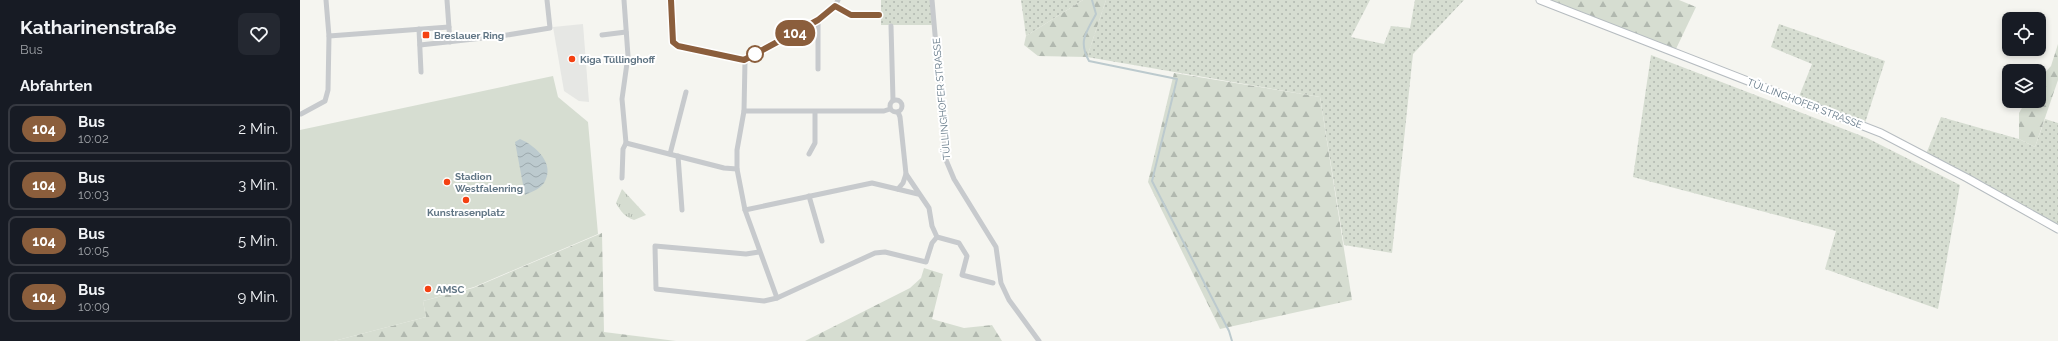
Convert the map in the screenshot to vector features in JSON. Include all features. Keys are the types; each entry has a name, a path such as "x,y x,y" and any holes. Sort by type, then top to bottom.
{"main road":[{"name":"TÜLLINGHOFER STRASSE","path":"1540,0 1881,133 1961,174 2058,229"}],"street":[{"path":"301,114 325,100 328,90 326,0"},
{"path":"447,0 450,42"},
{"path":"420,45 550,28 547,0"},
{"path":"622,178 623,149 626,144 622,86 627,67 624,0"},
{"path":"671,0 673,42 678,46 744,60 818,20 835,6 838,0"},
{"name":"TÜLLINGHOFER STRASSE","path":"932,0 946,160 954,179 996,247 1001,283 1008,300 1039,341"},
{"path":"835,6 851,15 879,15"},
{"path":"818,20 818,69"},
{"path":"890,109 890,104 893,100 891,26"},
{"path":"328,36 449,27"},
{"path":"419,29 421,72"},
{"path":"602,35 626,32"},
{"path":"744,60 744,111 737,150 737,168 745,210 759,252 778,298"},
{"path":"670,154 686,92"},
{"path":"893,100 897,99 901,102 902,108 898,112"},
{"path":"744,111 815,112 884,111 890,109 898,112 900,117 906,174 903,183 898,189"},
{"path":"809,154 815,143 815,112"},
{"path":"626,144 724,168 737,168"},
{"path":"678,156 682,210"},
{"path":"906,174 918,194 929,208 932,226 937,236 959,243 967,256 962,275 993,283"},
{"path":"745,210 872,183 918,194"},
{"path":"809,196 822,241"},
{"path":"759,252 746,254 655,246 656,289 764,301 778,298 876,253 885,252 926,262 932,243 937,236"}],"shaded area":[{"name":"Kiga Tüllinghoff","path":"583,24 589,102 579,101 564,91 553,27"}],"green space":[{"path":"881,0 931,0 933,25 881,25"},
{"path":"1021,0 1083,0 1026,36"},
{"path":"1083,0 1106,0 1087,57 1038,56 1024,45 1026,36"},
{"path":"1106,0 1370,0 1351,37 1384,44 1391,26 1410,28 1415,0 1464,0 1413,54 1392,253 1344,245 1320,97 1087,57"},
{"path":"1545,0 1679,0 1696,7 1675,51"},
{"path":"1779,24 1885,61 1865,123 1798,99 1812,64 1771,47"},
{"path":"2058,44 2058,80 2035,147 2019,139 2019,113 2022,108 2046,108 2046,71 2051,66"},
{"path":"1651,55 1867,138 1960,185 1938,309 1825,269 1836,231 1633,177"},
{"path":"1174,73 1320,97 1352,300 1220,329 1148,182"},
{"name":"Stadion Westfalenring","path":"553,76 558,97 588,122 598,234 474,287 423,301 426,317 334,341 300,341 300,130"},
{"path":"1941,117 2019,139 2035,147 2045,119 2058,123 2058,227 1926,154"},
{"path":"622,189 646,215 634,220 624,214 616,203"},
{"path":"602,233 604,332 676,341 334,341 426,317 423,301 473,288"},
{"path":"924,268 943,274 932,319 964,328 992,325 1002,341 805,341 910,288 921,278"}],"water":[{"path":"520,139 538,151 548,169 544,183 540,187 525,195 515,142"}],"waterway":[{"path":"1092,0 1096,14 1086,32 1084,42 1084,48 1089,61 1177,79 1152,181 1229,331 1232,341"}],"bus line":[{"name":"104","path":"671,0 673,42 678,46 744,60 818,20 835,6 851,15 879,15"}],"place":[{"name":"Breslauer Ring","path":"426,35"},
{"name":"Kiga Tüllinghoff","path":"572,59"},
{"name":"Stadion Westfalenring","path":"447,182"},
{"name":"Kunstrasenplatz","path":"466,200"},
{"name":"AMSC","path":"428,289"}]}
